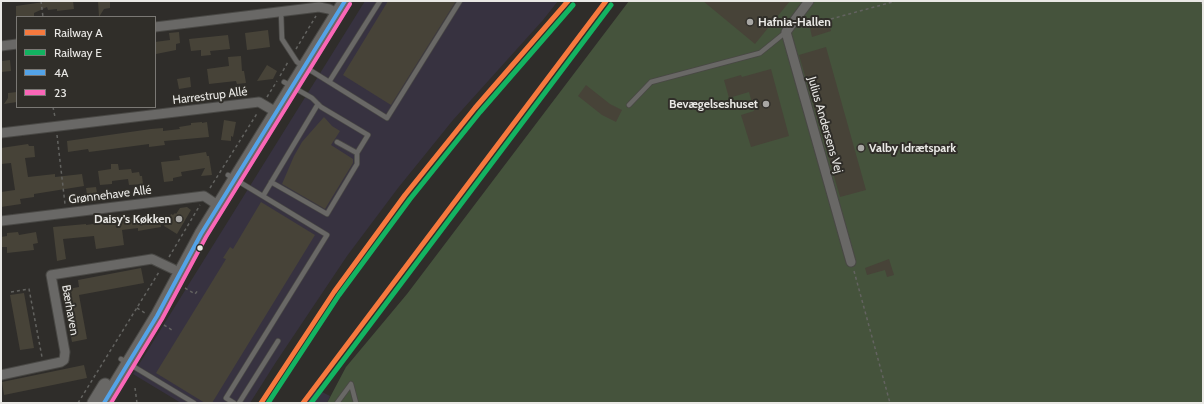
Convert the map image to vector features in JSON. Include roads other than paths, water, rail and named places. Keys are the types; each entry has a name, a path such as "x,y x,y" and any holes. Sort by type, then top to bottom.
{"main road":[{"path":"104,403 161,292 174,275 182,252 232,177 333,8 345,1"},
{"path":"94,403 125,361"}],"street":[{"path":"786,32 809,1"},
{"path":"156,27 319,7 333,8"},
{"name":"Julius Andersens Vej","path":"786,32 851,262"},
{"path":"1,46 16,44"},
{"name":"Harrestrup Allé","path":"1,133 259,102 273,110"},
{"name":"Grønnehave Allé","path":"1,221 204,196 215,203"},
{"name":"Bærhaven","path":"1,375 61,362 64,360 65,356 51,275 152,259 174,275"}],"lane":[{"path":"329,82 380,1"},
{"path":"281,12 282,39 300,65 387,118 460,1"},
{"path":"629,105 651,82 760,53 786,32"},
{"path":"271,182 326,214 357,164 357,154 368,135 288,84"},
{"path":"263,196 318,104"},
{"path":"337,142 357,154"},
{"path":"232,177 327,236 225,401 234,403"},
{"path":"239,403 278,341"},
{"path":"125,361 194,403"},
{"path":"337,403 351,384 356,403"}],"rail line":[{"name":"A","path":"261,403 334,292 405,195 475,108 568,1"},
{"name":"A","path":"303,403 606,1"},
{"name":"E","path":"268,403 339,295 410,199 480,112 573,5"},
{"name":"E","path":"311,403 611,5"}],"place":[{"name":"Hafnia-Hallen","path":"750,22"},
{"name":"Bevægelseshuset","path":"766,104"},
{"name":"Valby Idrætspark","path":"861,148"},
{"name":"Daisy's Køkken","path":"179,219"}]}
